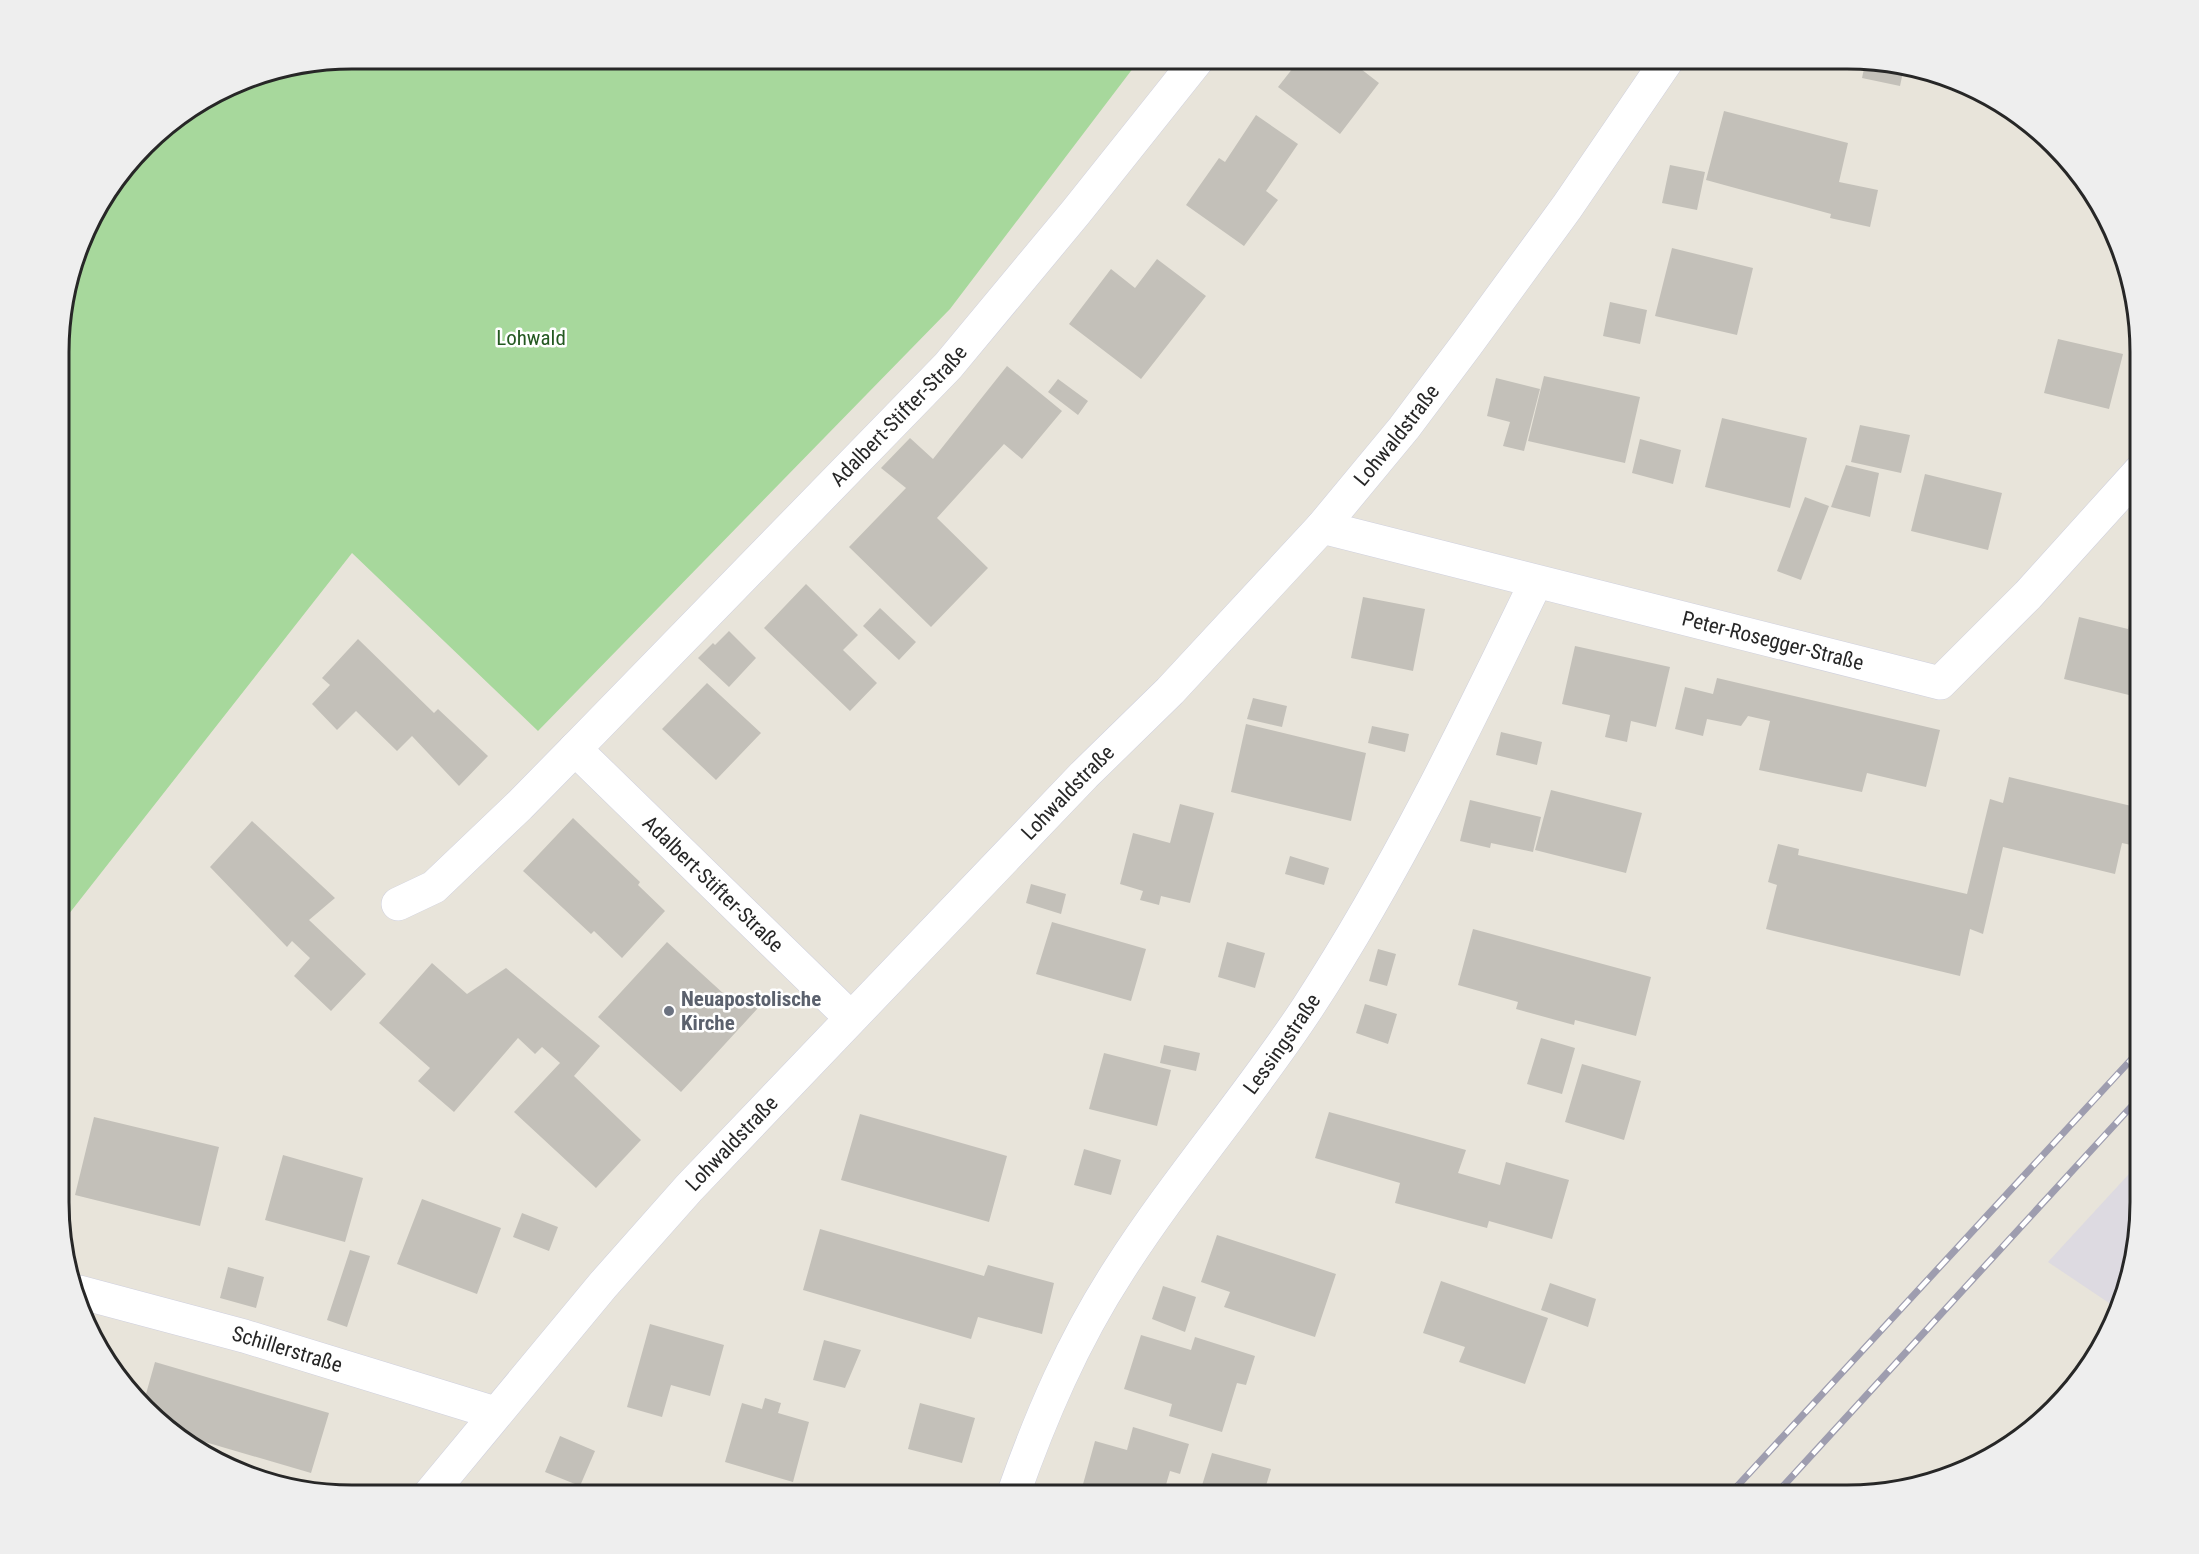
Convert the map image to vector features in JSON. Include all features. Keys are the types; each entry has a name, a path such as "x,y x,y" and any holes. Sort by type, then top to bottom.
{"street":[{"name":"Adalbert-Stifter-Straße","path":"398,904 434,887 519,806 948,366 1076,212 1190,69"},
{"name":"Lohwaldstraße","path":"437,1485 495,1413 689,1188 1084,775 1170,691 1322,527 1404,428 1467,344 1567,207 1661,69"},
{"name":"Peter-Rosegger-Straße","path":"1322,527 1940,684 2028,595 2130,482"},
{"name":"Lessingstraße","path":"1017,1485 1042,1415 1080,1337 1119,1269 1307,1009 1346,946 1455,751 1536,582"},
{"name":"Adalbert-Stifter-Straße","path":"574,749 851,1018"},
{"name":"Schillerstraße","path":"84,1293 244,1336 495,1413"}],"shaded area":[{"path":"2130,1173 2128,1239 2110,1304 2048,1262"}],"green space":[{"name":"Lohwald","path":"352,69 1132,69 950,309 538,731 352,553 69,914 69,352 71,315 84,261 98,227 117,195 139,165 165,139 195,117 227,98 261,84 315,71"}],"building":[{"path":"1292,69 1361,69 1379,83 1340,134 1278,87"},
{"path":"1864,70 1902,74 1900,86 1862,78"},
{"path":"1724,111 1848,143 1839,182 1878,190 1870,227 1830,218 1831,214 1706,180"},
{"path":"1256,115 1298,144 1266,191 1278,200 1244,246 1186,205 1219,158 1225,162"},
{"path":"1670,165 1705,172 1697,210 1662,203"},
{"path":"1672,248 1753,268 1737,335 1655,316"},
{"path":"1157,259 1206,296 1141,379 1069,324 1111,269 1135,288"},
{"path":"1610,302 1647,310 1640,344 1603,336"},
{"path":"2058,339 2123,354 2109,409 2044,393"},
{"path":"1007,366 1062,411 1022,459 1004,444 937,518 988,568 931,627 849,547 906,488 881,468 910,438 933,459"},
{"path":"1544,376 1640,397 1625,463 1528,441"},
{"path":"1496,378 1540,389 1524,451 1503,446 1510,422 1487,416"},
{"path":"1058,379 1088,401 1078,415 1048,392"},
{"path":"1722,418 1807,438 1790,508 1705,487"},
{"path":"1860,425 1910,435 1901,473 1851,462"},
{"path":"1640,439 1681,450 1673,484 1632,473"},
{"path":"1846,465 1879,473 1870,517 1831,507"},
{"path":"1925,474 2002,493 1988,550 1911,531"},
{"path":"1805,497 1829,506 1801,580 1777,571"},
{"path":"806,584 858,635 843,650 877,683 850,711 764,628"},
{"path":"1363,597 1425,609 1413,671 1351,658"},
{"path":"880,608 916,642 899,660 863,626"},
{"path":"2079,617 2128,629 2130,620 2130,695 2064,679"},
{"path":"729,631 756,658 729,687 698,658"},
{"path":"358,639 434,713 438,709 488,756 459,786 412,736 397,751 356,711 337,730 312,704 330,685 322,678"},
{"path":"1575,646 1670,667 1656,727 1631,721 1627,742 1605,737 1610,715 1562,704"},
{"path":"1717,678 1940,730 1926,787 1867,773 1862,792 1759,770 1770,721 1748,716 1741,726 1707,719 1703,736 1675,729 1685,687 1713,694"},
{"path":"707,683 761,733 716,780 662,729"},
{"path":"1253,698 1287,706 1282,727 1247,719"},
{"path":"1246,724 1366,753 1351,821 1231,792"},
{"path":"1372,726 1409,734 1405,752 1368,743"},
{"path":"1501,732 1542,742 1537,765 1496,755"},
{"path":"2009,777 2130,806 2130,845 2122,843 2115,874 2003,847 1983,934 1970,929 1960,976 1766,929 1777,885 1768,882 1778,844 1799,849 1798,855 1967,894 1990,799 2003,803"},
{"path":"1551,790 1642,813 1626,873 1535,850"},
{"path":"1470,800 1541,817 1533,852 1491,843 1490,848 1460,841"},
{"path":"1180,804 1214,813 1190,903 1161,896 1159,905 1140,900 1143,891 1120,884 1133,833 1170,843"},
{"path":"573,818 640,882 638,885 665,911 622,958 594,931 591,934 523,871"},
{"path":"252,821 335,898 309,920 366,974 331,1011 294,976 310,958 292,941 287,947 210,867"},
{"path":"1290,856 1329,868 1324,885 1285,874"},
{"path":"1031,884 1066,894 1061,914 1026,903"},
{"path":"1052,922 1146,949 1131,1001 1036,974"},
{"path":"1473,929 1651,977 1636,1036 1575,1020 1574,1025 1516,1009 1518,1002 1458,985"},
{"path":"667,942 736,1005 745,995 758,1008 681,1092 598,1017"},
{"path":"1227,942 1265,953 1255,988 1218,977"},
{"path":"1378,949 1396,954 1387,986 1369,981"},
{"path":"432,963 467,994 506,968 600,1046 574,1076 641,1140 596,1188 514,1112 560,1063 542,1047 535,1054 518,1038 454,1112 418,1081 430,1068 379,1023"},
{"path":"1365,1004 1397,1014 1388,1044 1356,1033"},
{"path":"1541,1038 1575,1048 1562,1094 1527,1084"},
{"path":"1164,1045 1200,1053 1196,1071 1160,1063"},
{"path":"1104,1053 1171,1070 1157,1126 1089,1109"},
{"path":"1582,1064 1641,1081 1624,1140 1565,1122"},
{"path":"1329,1112 1466,1150 1458,1173 1500,1185 1506,1162 1569,1180 1552,1239 1489,1221 1487,1228 1395,1203 1400,1183 1315,1158"},
{"path":"860,1114 1007,1156 989,1222 841,1180"},
{"path":"94,1117 219,1147 200,1226 75,1195"},
{"path":"1084,1149 1121,1160 1111,1195 1074,1185"},
{"path":"283,1155 363,1178 345,1242 265,1220"},
{"path":"422,1199 501,1228 477,1294 397,1264"},
{"path":"522,1213 558,1227 549,1251 513,1237"},
{"path":"820,1229 984,1276 988,1265 1054,1283 1042,1334 978,1317 971,1339 803,1290"},
{"path":"1217,1235 1336,1274 1315,1337 1224,1307 1230,1292 1201,1282"},
{"path":"350,1250 370,1256 347,1327 327,1320"},
{"path":"228,1267 264,1277 256,1308 220,1298"},
{"path":"1441,1281 1548,1318 1525,1384 1459,1362 1465,1347 1423,1333"},
{"path":"1550,1283 1596,1299 1588,1327 1541,1310"},
{"path":"1163,1286 1196,1297 1185,1332 1152,1319"},
{"path":"650,1324 724,1345 710,1396 671,1385 662,1417 627,1407"},
{"path":"1141,1335 1191,1350 1195,1337 1255,1356 1246,1385 1237,1383 1222,1432 1169,1416 1172,1404 1124,1389"},
{"path":"824,1340 861,1350 845,1388 813,1380"},
{"path":"155,1362 329,1413 311,1473 201,1441 165,1415 146,1396"},
{"path":"765,1398 781,1403 778,1413 809,1422 793,1482 725,1462 742,1403 762,1409"},
{"path":"920,1403 975,1418 962,1463 908,1449"},
{"path":"1133,1427 1189,1444 1180,1474 1170,1471 1166,1485 1083,1485 1095,1441 1127,1450"},
{"path":"560,1436 595,1451 580,1485 545,1472"},
{"path":"1212,1453 1271,1469 1266,1485 1202,1485"}],"railway":[{"path":"1738,1485 2130,1061"},
{"path":"1784,1485 2130,1108"}],"place":[{"name":"Neuapostolische Kirche","path":"669,1011"}]}
